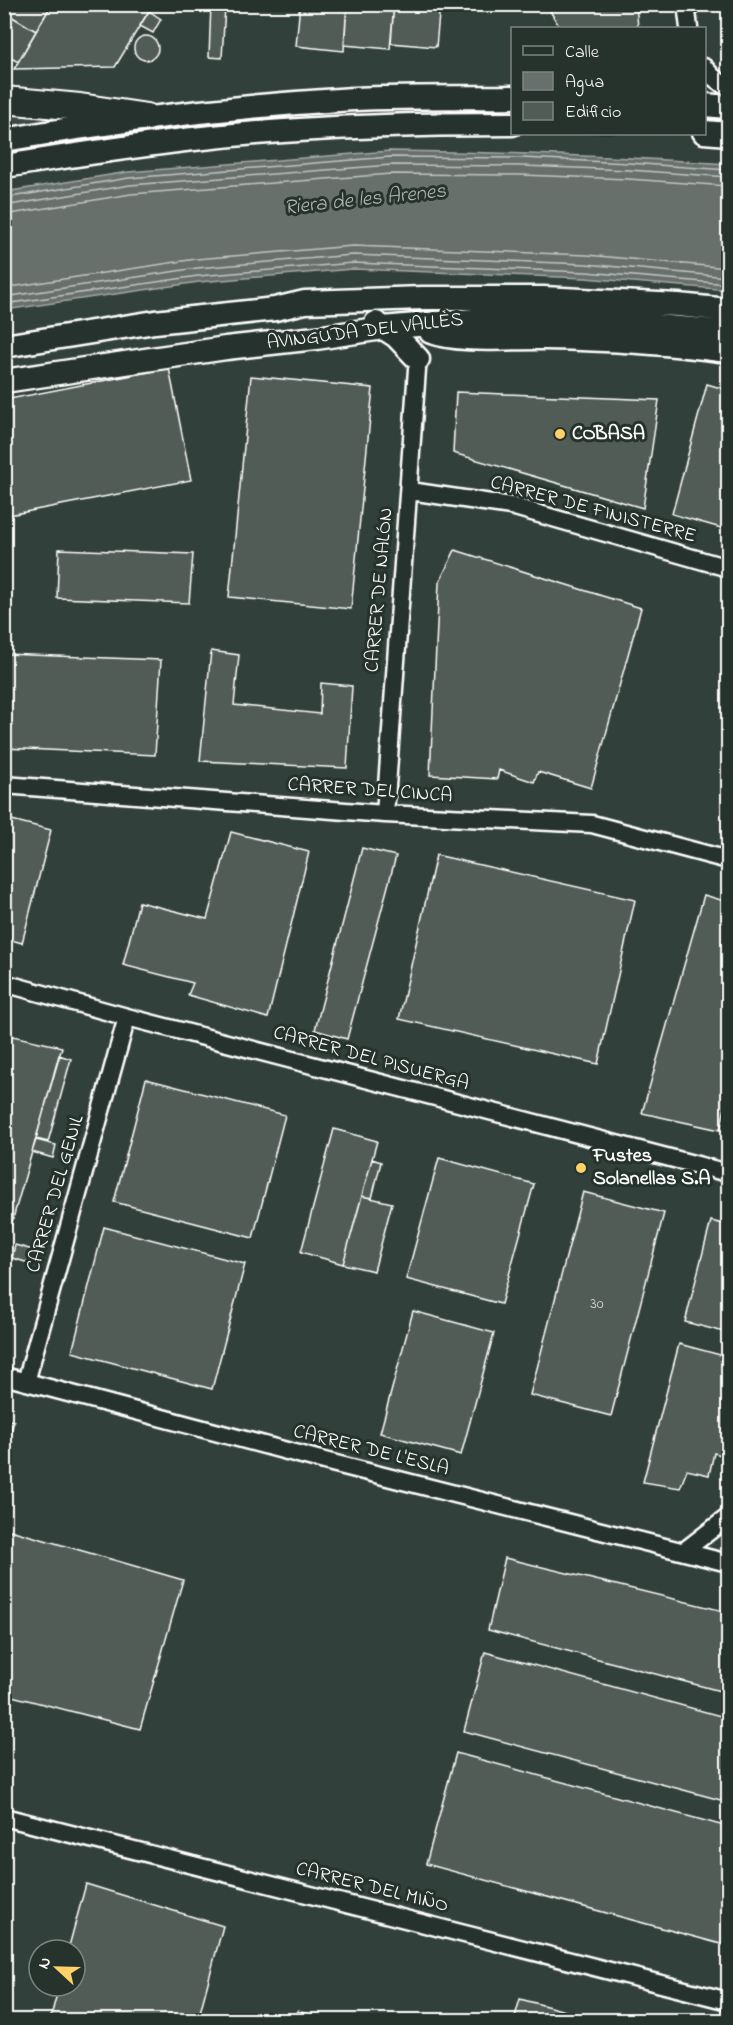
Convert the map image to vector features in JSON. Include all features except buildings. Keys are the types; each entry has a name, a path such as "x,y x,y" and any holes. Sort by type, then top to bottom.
{"main road":[{"path":"4,140 195,111 342,100 511,97"},
{"path":"4,100 80,107 147,117"},
{"path":"706,105 729,107"},
{"path":"4,166 236,135 387,126 511,124"},
{"path":"706,132 729,134"},
{"name":"AVINGUDA DEL VALLÈS","path":"4,346 154,322 275,309 305,302 482,297 614,301 729,310"},
{"path":"275,309 304,314 347,314 362,317 396,336 417,364 443,328 462,337 626,342 729,351"},
{"name":"AVINGUDA DEL VALLÈS","path":"4,381 226,348 413,325 443,328 484,319 621,322 729,332"}],"street":[{"path":"687,4 688,27"},
{"path":"706,68 712,77 729,88"},
{"name":"CARRER DE NALÓN","path":"386,814 417,364"},
{"name":"CARRER DE FINISTERRE","path":"410,491 511,506 729,568"},
{"name":"CARRER DEL CINCA","path":"4,785 386,814 592,824 729,860"},
{"name":"CARRER DEL PISUERGA","path":"4,982 127,1017 729,1173"},
{"name":"CARRER DEL GENIL","path":"26,1382 127,1017"},
{"name":"CARRER DE L'ESLA","path":"4,1376 321,1460 729,1563"},
{"path":"684,1551 729,1517"},
{"name":"CARRER DEL MIÑO","path":"4,1817 729,2001"}],"shaded area":[{"path":"5,5 728,5 728,164 522,152 390,151 128,172 5,192"},
{"path":"5,111 71,118 5,129"},
{"path":"353,269 585,278 728,290 728,2020 5,2020 5,310 199,282"}],"water":[{"name":"Riera de les Arenes","path":"390,151 559,155 728,164 728,290 585,278 353,269 199,282 5,310 5,192 128,172"}],"place":[{"name":"COBASA","path":"560,434"},
{"name":"Fustes Solanellas S.A","path":"581,1168"}]}
